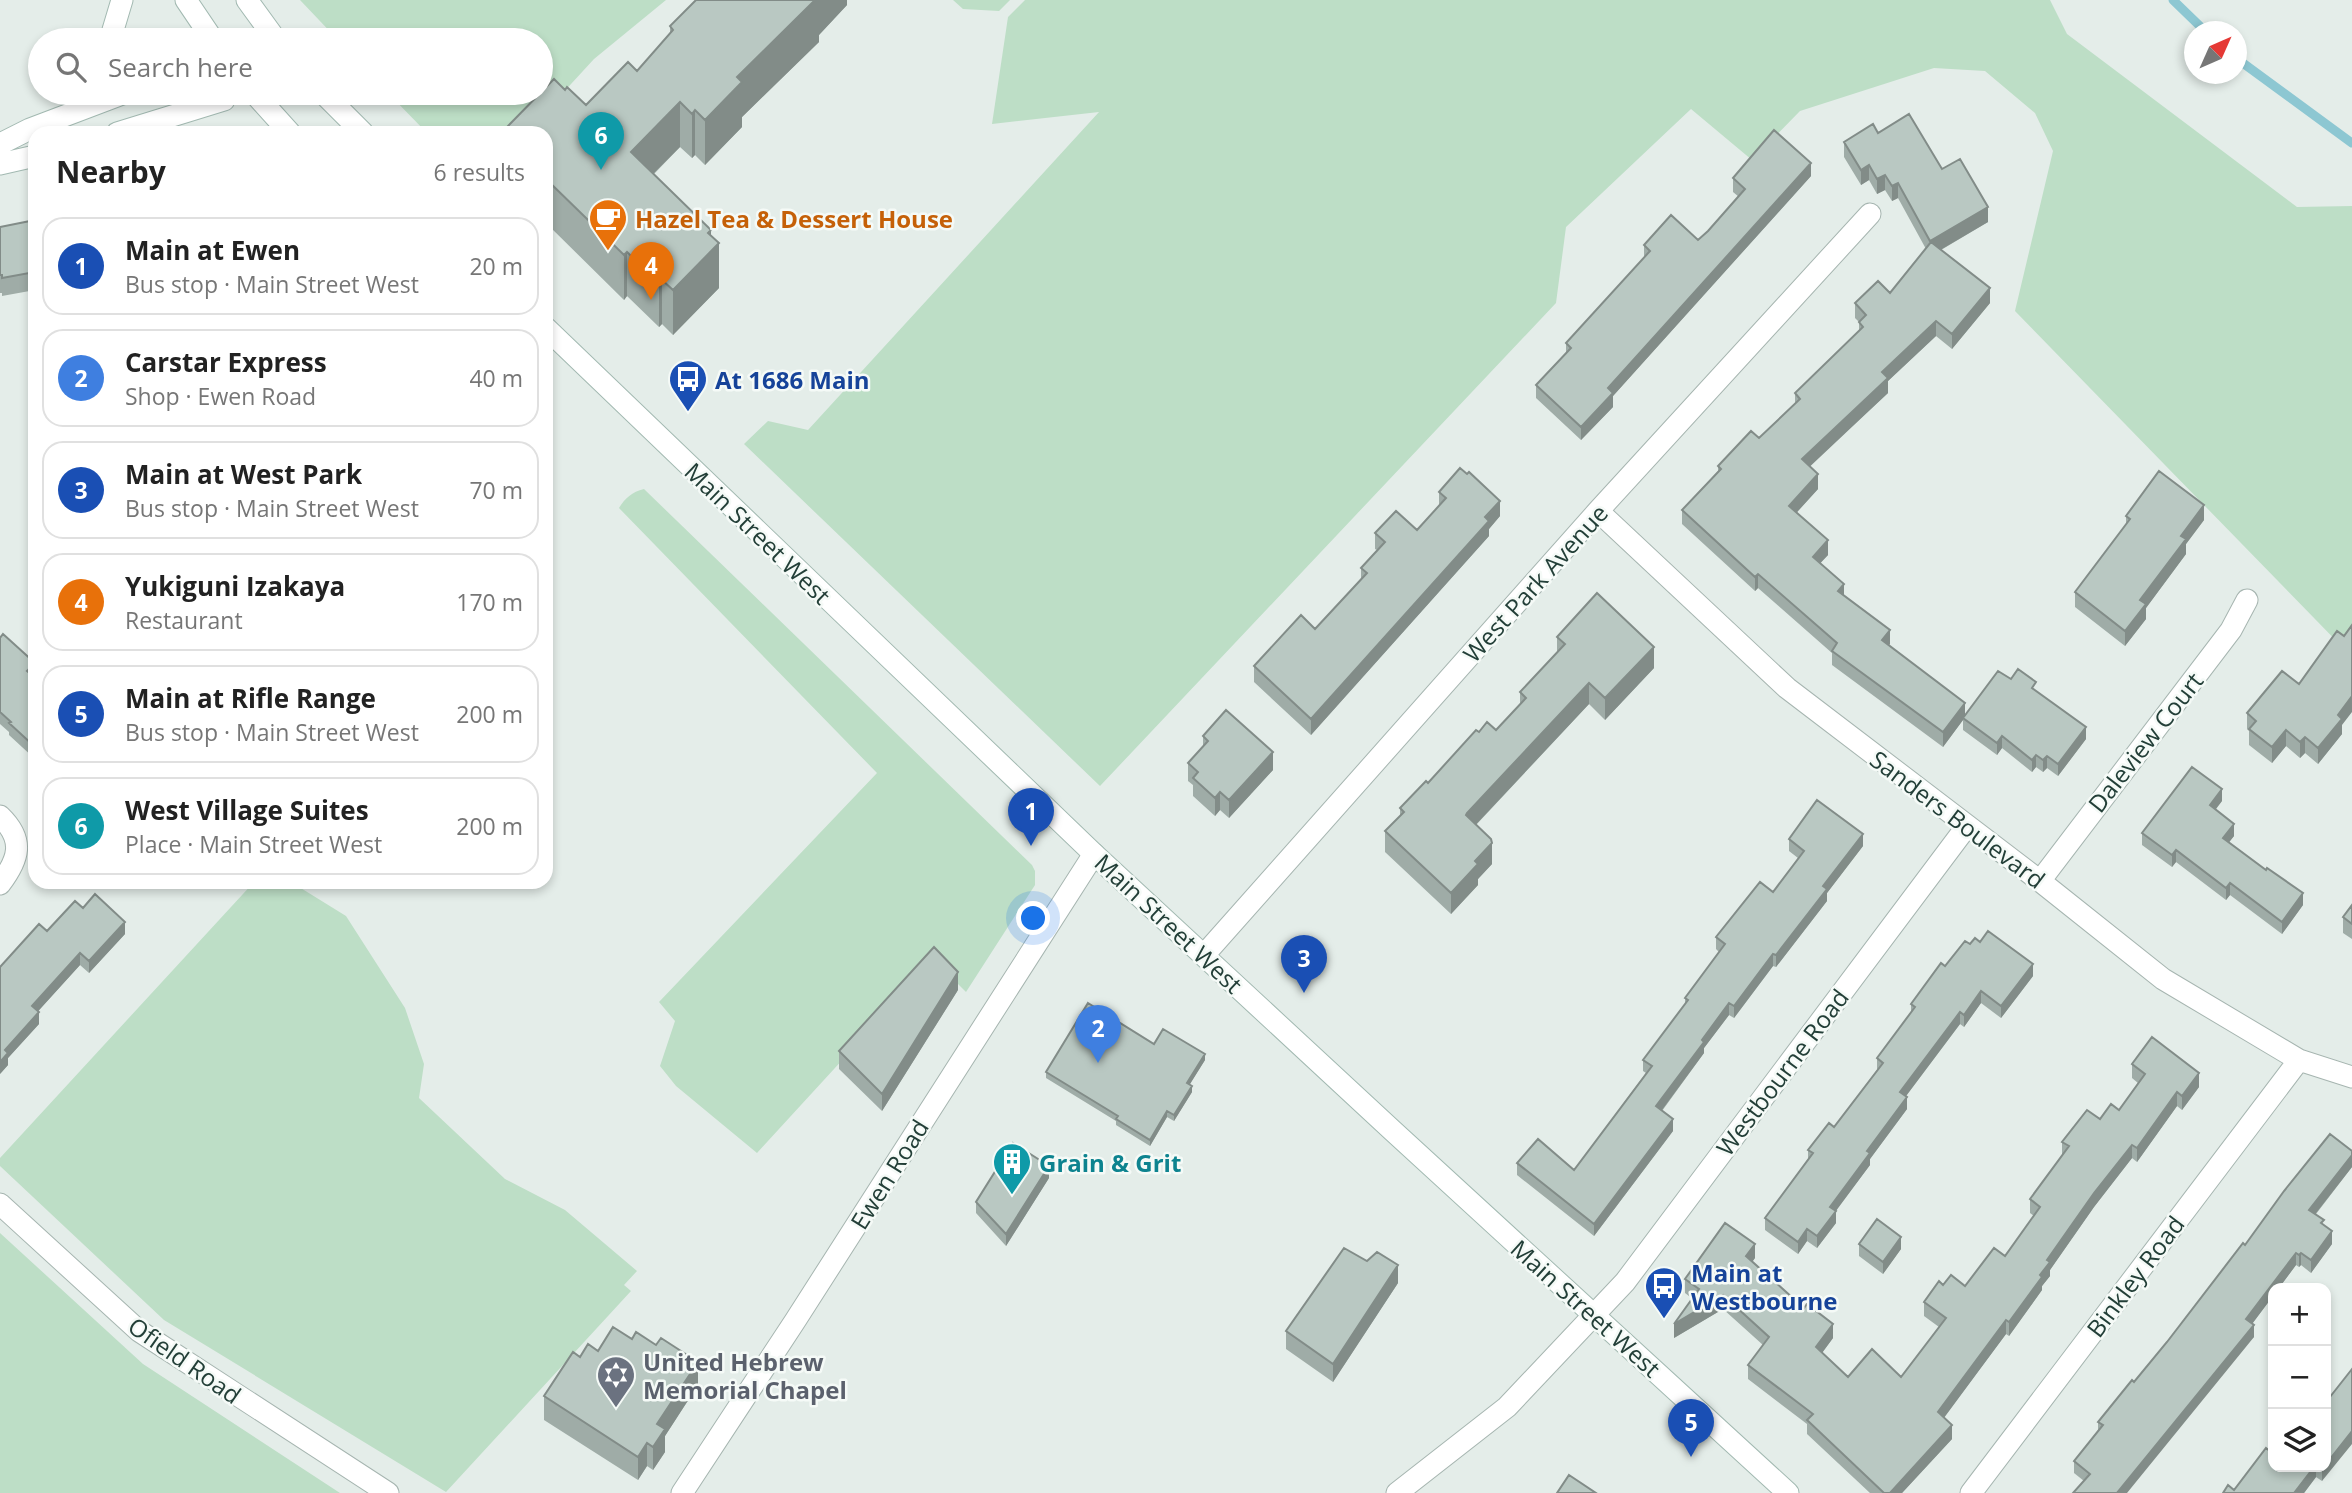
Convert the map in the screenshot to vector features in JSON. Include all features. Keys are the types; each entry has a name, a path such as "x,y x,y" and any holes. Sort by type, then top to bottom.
{"street":[{"path":"114,28 122,0"},
{"path":"186,0 206,28"},
{"path":"247,0 267,28"},
{"path":"35,126 62,105"},
{"path":"40,126 94,105"},
{"path":"142,126 212,105"},
{"path":"265,105 284,126"},
{"path":"335,105 356,126"},
{"path":"0,144 28,131"},
{"name":"West Park Avenue","path":"1204,955 1598,511 1870,214"},
{"name":"Main Street West","path":"553,339 1094,854 1788,1493"},
{"name":"Sanders Boulevard","path":"1598,511 1787,688 2164,979 2299,1060 2352,1077"},
{"name":"Daleview Court","path":"2040,881 2231,630 2247,600"},
{"path":"0,816 8,823 18,844 16,862 0,884"},
{"name":"Westbourne Road","path":"1397,1493 1507,1407 1625,1282 1967,826"},
{"name":"Ewen Road","path":"682,1493 1094,854"},
{"name":"Binkley Road","path":"1971,1493 2299,1060"},
{"name":"Ofield Road","path":"0,1204 139,1331 388,1493"}],"green space":[{"path":"300,0 666,0 594,59 553,104 553,28 327,28"},
{"path":"953,0 1010,0 999,11 963,9"},
{"path":"1025,0 2050,0 2067,34 2297,207 2352,206 2352,657 2015,311 2053,151 2035,113 1985,71 1934,68 1800,111 1752,160 1691,109 1566,227 1556,303 1100,786 744,444 768,421 808,430 1099,112 992,124 1008,17"},
{"path":"400,105 552,105 532,126 420,126"},
{"path":"644,489 1032,865 1035,871 1035,885 966,992 934,960 757,1153 676,1086 660,1066 675,1021 659,1002 877,773 619,508 629,496"},
{"path":"248,889 302,889 346,916 405,1008 424,1064 419,1098 505,1179 565,1210 637,1271 624,1285 631,1291 446,1492 164,1320 0,1166 0,1158"},
{"path":"0,1233 143,1364 340,1493 0,1493"}],"building":[{"path":"696,0 815,0 737,77 742,82 705,120 695,110 692,114 680,102 631,152 711,230 708,233 719,243 673,290 662,280 659,283 627,252 624,255 553,186 553,126 508,126 529,105 553,105 554,79 586,105 628,62 637,71 673,30 670,26"},
{"path":"1909,114 1942,169 1960,159 1988,207 1930,241 1898,183 1892,186 1885,175 1877,179 1869,165 1861,170 1844,142 1873,124 1878,133"},
{"path":"1774,130 1811,163 1608,388 1613,393 1581,427 1536,385 1571,348 1566,343 1650,251 1644,245 1671,215 1698,240 1708,231 1745,189 1733,178"},
{"path":"28,221 28,273 2,278 0,275 0,227"},
{"path":"1931,242 1990,288 1952,334 1936,321 1882,372 1888,378 1802,459 1818,474 1789,506 1828,540 1813,557 1844,584 1838,591 1890,630 1882,640 1965,703 1943,732 1832,651 1837,643 1758,574 1755,577 1682,510 1721,469 1718,466 1751,431 1759,438 1800,399 1795,393 1863,327 1859,322 1866,315 1855,303 1878,281 1890,293"},
{"path":"1460,468 1467,474 1469,472 1500,501 1485,517 1489,521 1311,719 1254,666 1301,615 1315,629 1367,573 1361,568 1385,542 1375,533 1396,511 1417,530 1446,498 1439,492"},
{"path":"2159,471 2204,505 2181,536 2186,539 2140,600 2146,604 2125,631 2075,592 2130,519 2126,516"},
{"path":"1597,593 1654,647 1605,698 1589,683 1467,813 1492,843 1475,861 1478,864 1451,893 1385,831 1404,812 1400,808 1426,781 1428,783 1476,730 1479,732 1487,722 1496,730 1526,698 1520,692 1565,644 1557,637"},
{"path":"2352,625 2352,696 2338,715 2342,719 2318,748 2305,737 2300,742 2286,730 2272,747 2249,729 2256,721 2247,713 2282,671 2299,684 2337,631 2344,636"},
{"path":"3,634 28,657 28,741 0,712 0,638"},
{"path":"2018,669 2036,682 2032,688 2086,727 2058,764 2047,756 2043,760 2036,755 2032,760 2002,736 1997,743 1963,718 1998,671 2011,679"},
{"path":"1226,710 1273,752 1229,800 1220,792 1215,798 1193,778 1198,772 1188,763 1208,741 1203,736"},
{"path":"2192,767 2222,789 2210,805 2234,824 2223,838 2303,893 2282,922 2230,883 2226,888 2176,850 2172,855 2142,833"},
{"path":"1817,800 1863,834 1823,886 1827,889 1734,1006 1729,1003 1702,1040 1704,1042 1656,1106 1673,1119 1594,1224 1517,1163 1538,1139 1574,1170 1652,1066 1643,1060 1688,1000 1685,998 1725,944 1716,937 1760,882 1773,892 1804,851 1789,839"},
{"path":"95,894 125,922 89,961 80,953 32,1006 39,1012 5,1050 8,1053 0,1062 0,967 39,924 47,931 75,901 83,908"},
{"path":"2352,905 2352,924 2343,917"},
{"path":"1988,931 2033,964 2001,1006 1981,991 1964,1015 1960,1012 1900,1092 1907,1097 1830,1207 1836,1211 1817,1236 1807,1229 1798,1242 1765,1218 1813,1153 1808,1150 1829,1123 1834,1127 1883,1063 1877,1058 1915,1007 1911,1004 1941,963 1945,966 1965,941 1970,944 1975,938 1980,942"},
{"path":"934,947 958,972 882,1094 839,1051"},
{"path":"1088,1003 1154,1044 1163,1029 1205,1054 1187,1083 1192,1086 1174,1115 1167,1111 1150,1140 1116,1119 1118,1116 1046,1072"},
{"path":"2152,1037 2199,1073 2182,1096 2177,1092 2137,1148 2132,1145 2094,1193 2047,1260 2050,1262 2040,1275 2042,1277 2009,1322 2006,1320 1938,1412 1952,1425 1890,1493 1884,1493 1807,1420 1813,1414 1748,1365 1769,1337 1723,1295 1674,1324 1699,1289 1685,1279 1725,1223 1755,1244 1746,1256 1804,1308 1807,1304 1833,1324 1816,1347 1848,1377 1872,1349 1901,1377 1946,1318 1924,1302 1939,1281 1943,1285 1951,1275 1965,1286 1994,1248 2005,1256 2040,1207 2030,1199 2069,1146 2062,1142 2087,1110 2100,1119 2111,1104 2119,1110 2145,1074 2132,1064"},
{"path":"2330,1134 2352,1151 2352,1155 2309,1210 2324,1220 2321,1223 2332,1231 2311,1260 2301,1253 2296,1253 2273,1283 2268,1283 2268,1290 2246,1319 2254,1325 2117,1493 2073,1493 2090,1474 2074,1461 2103,1425 2098,1422 2167,1342 2243,1243 2245,1245"},
{"name":"Grain & Grit","path":"1013,1143 1049,1166 1006,1234 976,1202"},
{"path":"1877,1219 1901,1237 1883,1262 1859,1244"},
{"path":"1344,1248 1367,1261 1377,1252 1398,1265 1333,1364 1286,1331"},
{"name":"United Hebrew Memorial Chapel","path":"613,1327 632,1339 636,1332 656,1345 661,1338 698,1362 657,1424 665,1429 653,1447 647,1443 638,1457 544,1396 573,1352 580,1357 588,1344 598,1351"},
{"path":"2352,1369 2352,1431 2331,1458 2331,1409 2331,1396"},
{"path":"2266,1448 2268,1472 2310,1472 2294,1493 2223,1493 2228,1485 2234,1490"},
{"path":"1569,1475 1596,1493 1557,1493"}],"waterway":[{"path":"2173,0 2195,21"},
{"path":"2247,66 2352,143"}],"place":[{"name":"West Village Suites","path":"601,170"},
{"name":"Hazel Tea & Dessert House","path":"608,252"},
{"name":"Yukiguni Izakaya","path":"651,300"},
{"name":"At 1686 Main","path":"688,413"},
{"name":"Main at Ewen","path":"1031,846"},
{"name":"Main at West Park","path":"1304,993"},
{"name":"Carstar Express","path":"1098,1063"},
{"name":"Grain & Grit","path":"1012,1196"},
{"name":"Main at Westbourne","path":"1664,1320"},
{"name":"United Hebrew Memorial Chapel","path":"616,1409"},
{"name":"Main at Rifle Range","path":"1691,1457"}]}
